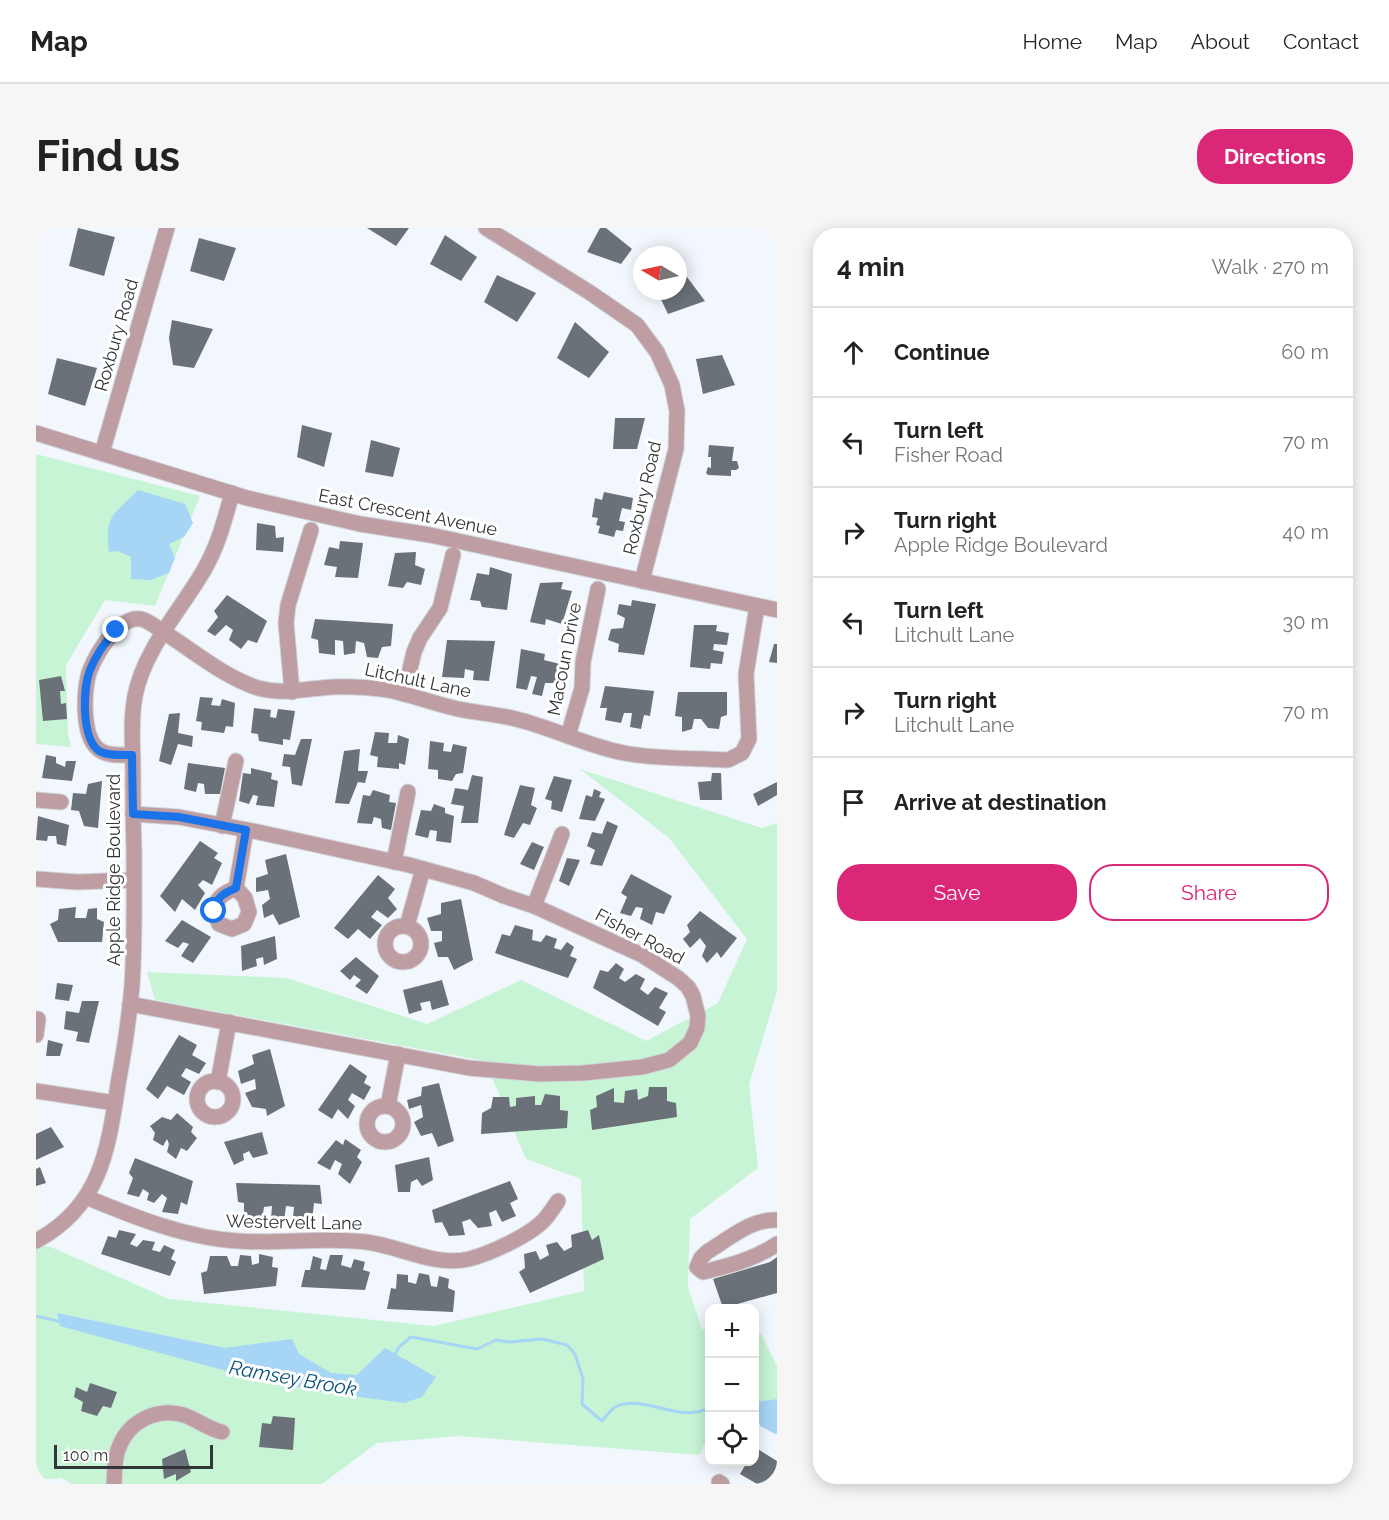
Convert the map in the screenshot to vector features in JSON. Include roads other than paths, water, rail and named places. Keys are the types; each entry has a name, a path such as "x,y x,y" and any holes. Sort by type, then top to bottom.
{"street":[{"name":"Roxbury Road","path":"102,453 167,228"},
{"name":"Roxbury Road","path":"486,228 589,292 637,325 657,352 672,385 677,411 676,449 642,581"},
{"name":"East Crescent Avenue","path":"36,433 232,493 360,524 439,537 777,610"},
{"name":"Apple Ridge Boulevard","path":"38,1236 70,1216 86,1197 102,1166 108,1145 130,1004 134,949 132,755 135,694 142,672 164,632 205,569 216,546 232,493"},
{"path":"292,692 286,623 288,605 311,530"},
{"path":"404,694 414,652 420,638 440,608 453,555"},
{"name":"Macoun Drive","path":"568,736 582,688 583,662 598,589"},
{"name":"Litchult Lane","path":"132,755 107,754 99,750 89,736 85,708 89,672 105,642 126,621 141,619 228,675 261,689 292,692 354,686 404,694 461,710 516,719 600,748 627,754 728,760 742,753 749,739 746,674 757,606"},
{"path":"222,826 236,761"},
{"path":"394,862 408,792"},
{"path":"36,800 61,802"},
{"name":"Fisher Road","path":"130,1004 469,1068 539,1074 583,1073 657,1064 669,1060 690,1043 697,1028 697,1007 688,987 678,978 642,955 534,906 474,883 394,862 246,830 179,817 133,814"},
{"path":"236,888 246,830"},
{"path":"534,906 562,834"},
{"path":"407,926 423,869"},
{"path":"36,879 77,882 134,880"},
{"path":"36,1035 38,1018"},
{"path":"218,1082 229,1022"},
{"path":"388,1106 398,1054"},
{"path":"36,1091 115,1103"},
{"name":"Westervelt Lane","path":"86,1197 122,1212 217,1239 241,1241 345,1240 380,1244 428,1258 450,1261 469,1259 524,1235 544,1220 558,1201"},
{"path":"777,1220 754,1223 707,1251 697,1267 703,1272 727,1267 765,1252 777,1244"},
{"path":"114,1484 118,1448 127,1432 140,1420 151,1415 174,1413 222,1432"}],"water":[{"path":"138,490 185,504 193,523 184,537 169,544 175,558 169,573 151,580 131,579 131,557 118,551 109,552 108,530 113,516"},
{"path":"57,1313 225,1348 292,1339 299,1354 331,1373 357,1375 385,1348 436,1377 422,1397 404,1403 308,1390 269,1378 230,1372 60,1326"},
{"path":"777,1399 777,1434 760,1426 759,1401"}],"waterway":[{"name":"Ramsey Brook","path":"36,1316 62,1322"},
{"name":"Ramsey Brook","path":"395,1354 400,1346 411,1337 477,1349 496,1340 509,1342 542,1339 567,1345 575,1354 583,1379 582,1404 602,1421 613,1408 626,1404 687,1413 705,1409"}]}
